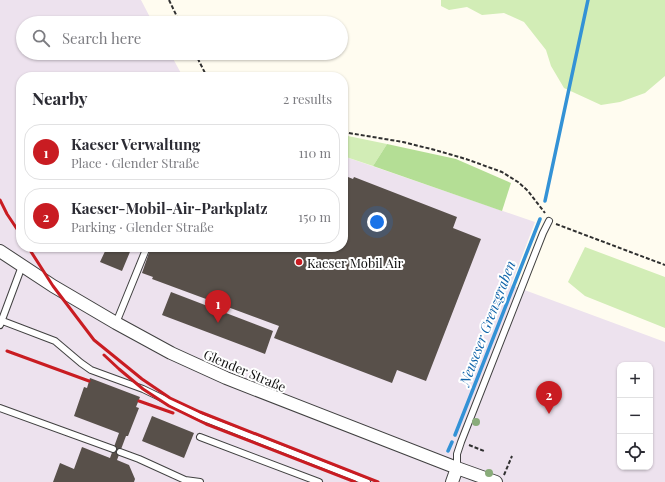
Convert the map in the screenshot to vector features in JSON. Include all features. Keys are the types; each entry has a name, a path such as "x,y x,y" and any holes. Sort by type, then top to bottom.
{"street":[{"name":"Glender Straße","path":"1,254 116,323 171,352 226,378 457,468 500,479"},
{"path":"452,482 457,468"}],"lane":[{"path":"457,468 456,454 549,221"},
{"path":"116,323 145,252"},
{"path":"22,266 0,322 55,341 91,370 143,389 209,420 367,482"},
{"path":"0,408 113,450"},
{"path":"200,437 319,482"},
{"path":"120,452 139,459 185,481 200,482"}],"path":[{"path":"168,0 176,16"},
{"path":"198,60 204,72"},
{"path":"348,133 403,142 435,150 466,158 502,172 518,182 528,191 545,213 549,221 665,265"},
{"path":"461,442 484,452"},
{"path":"500,479 512,456"}],"shaded area":[{"path":"0,0 141,0 149,16 16,16 16,60 174,60 180,72 16,72 16,252 348,252 348,158 535,222 511,285 665,342 665,482 0,482"}],"green space":[{"path":"441,0 665,0 665,76 645,93 620,102 601,105 564,88 551,66 546,50 524,22 504,13 482,15 467,7 449,10 441,6"},
{"path":"348,136 387,144 373,166 348,158"},
{"path":"387,144 456,159 511,183 502,211 373,166"},
{"path":"585,247 665,277 665,328 585,296 568,282"}],"building":[{"name":"Kaeser Mobil Air","path":"348,177 353,179 354,177 457,217 453,228 481,239 426,381 397,370 392,383 274,338 279,326 152,279 153,277 142,273 149,252 348,252"},
{"path":"105,252 130,252 122,271 100,262"},
{"path":"171,292 273,331 265,354 162,315"},
{"path":"90,378 140,397 136,407 139,408 117,460 129,465 135,479 134,482 53,482 60,463 74,469 82,447 110,458 119,433 74,416 84,387 87,388"},
{"path":"152,416 194,433 184,458 142,441"}],"waterway":[{"name":"Neuseser Grenzgraben","path":"545,201 588,0"},
{"name":"Neuseser Grenzgraben","path":"455,435 540,219"},
{"name":"Neuseser Grenzgraben","path":"448,451 452,442"}],"railway":[{"path":"0,200 16,228"},
{"path":"31,252 53,286 94,340 142,379 170,398 200,412 378,482"},
{"path":"7,351 89,381"},
{"path":"104,355 143,389 169,406 206,424 355,482"},
{"path":"139,401 173,413"}],"place":[{"name":"Kaeser Mobil Air","path":"299,262"},
{"name":"Kaeser Verwaltung","path":"218,323"},
{"name":"Kaeser-Mobil-Air-Parkplatz","path":"549,414"}]}
